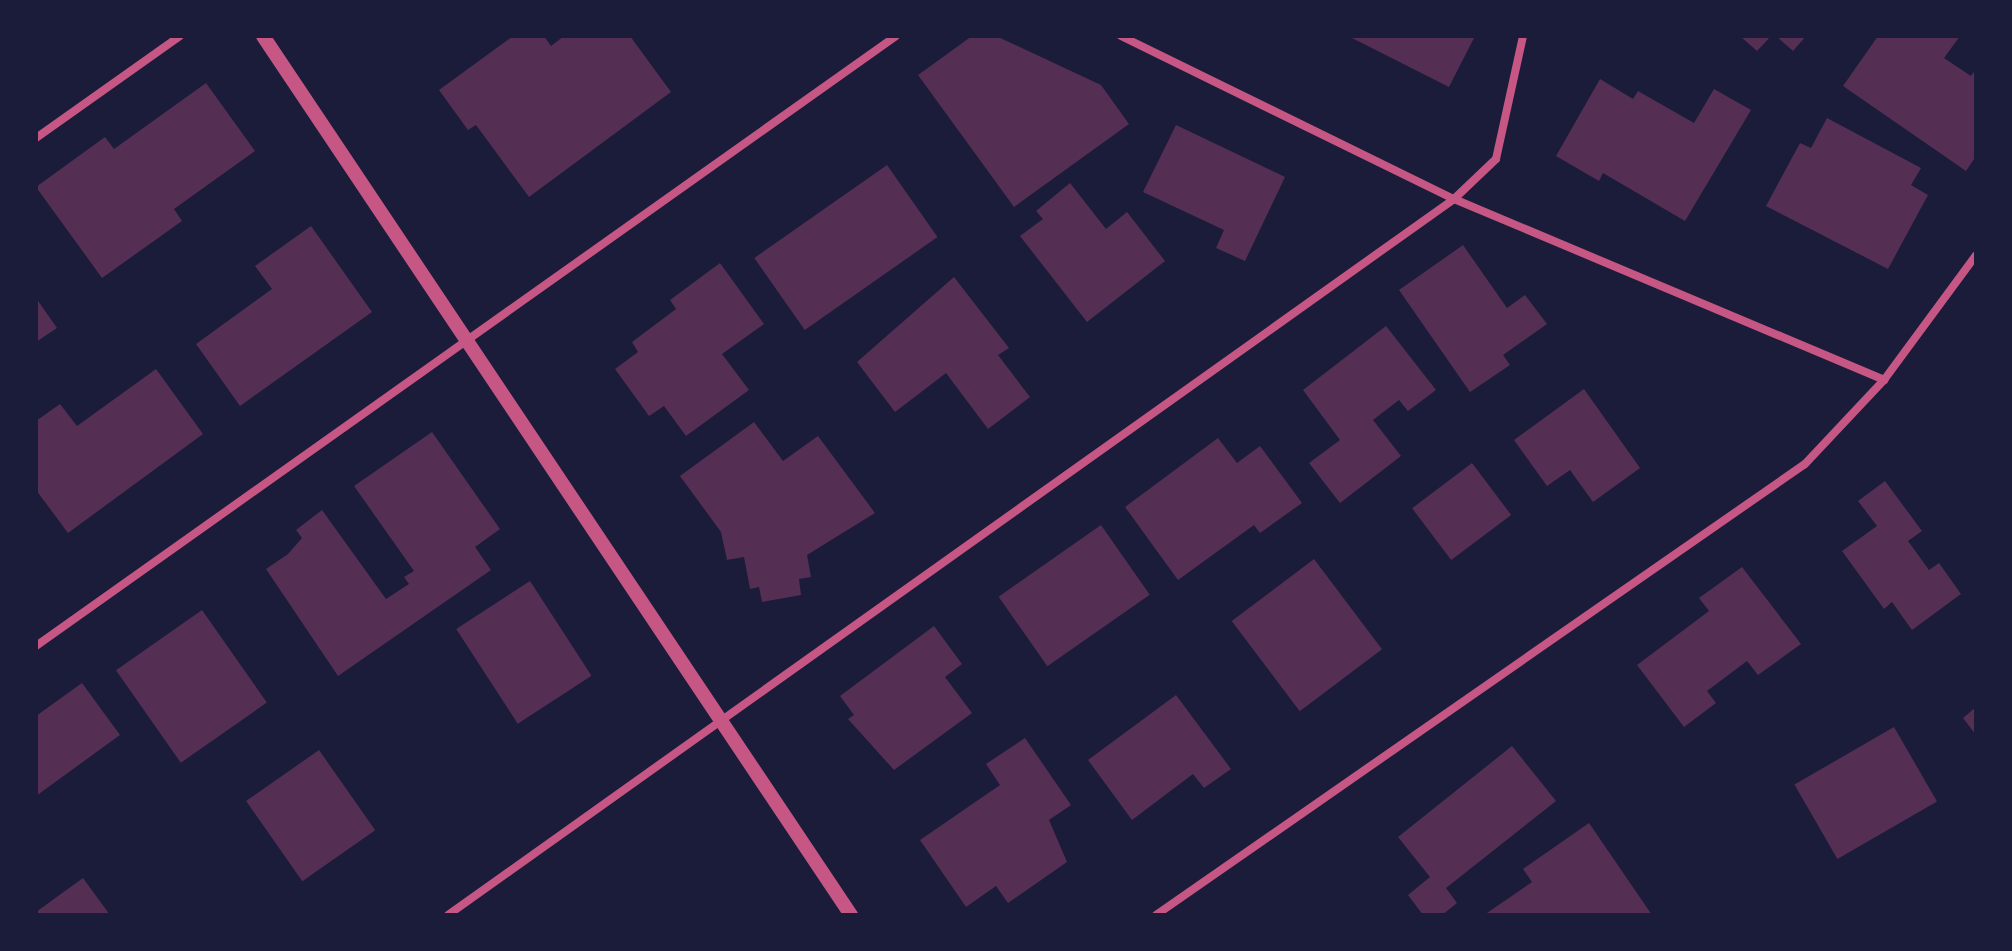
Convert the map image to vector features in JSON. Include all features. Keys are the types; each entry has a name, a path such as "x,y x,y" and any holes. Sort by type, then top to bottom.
{"street":[{"path":"36,138 180,36"},
{"path":"263,36 724,718 851,915"},
{"path":"36,646 470,345 896,36"},
{"path":"1121,36 1454,199 1884,380"},
{"path":"448,915 1454,199 1496,159 1523,36"},
{"path":"1156,915 1805,464 1884,380 1976,255"}],"building":[{"path":"513,36 544,36 551,46 564,36 630,36 671,92 529,197 476,125 468,130 439,90"},
{"path":"972,36 996,36 1101,85 1129,124 1014,207 918,75"},
{"path":"1348,36 1475,36 1449,87"},
{"path":"1740,36 1771,36 1757,51"},
{"path":"1776,36 1806,36 1793,51"},
{"path":"1878,36 1960,36 1944,58 1971,76 1976,69 1976,156 1966,171 1843,86"},
{"path":"1600,79 1633,99 1638,91 1694,123 1714,89 1751,110 1685,221 1603,173 1599,181 1556,156"},
{"path":"206,83 255,151 174,209 182,221 102,278 36,187 105,137 114,149"},
{"path":"1827,118 1921,168 1911,185 1928,195 1888,269 1766,206 1800,143 1811,148"},
{"path":"1176,125 1285,177 1245,261 1216,248 1224,230 1143,192"},
{"path":"887,165 937,237 805,330 754,258"},
{"path":"1070,183 1106,229 1127,212 1165,261 1087,322 1020,236 1043,219 1036,211"},
{"path":"311,226 372,312 240,406 196,344 272,289 255,266"},
{"path":"1463,245 1507,308 1525,295 1547,324 1503,355 1510,365 1470,392 1399,290"},
{"path":"720,263 764,324 722,354 749,390 686,436 664,406 649,416 615,369 638,352 632,342 676,309 670,300"},
{"path":"954,277 1009,348 998,355 1030,397 988,429 946,373 895,412 857,362"},
{"path":"36,298 57,328 36,342"},
{"path":"1386,326 1436,390 1408,411 1399,400 1373,420 1401,456 1340,503 1309,463 1340,440 1303,390"},
{"path":"156,369 203,434 68,533 36,490 36,421 60,404 77,426"},
{"path":"1584,389 1640,468 1593,502 1570,470 1547,486 1514,440"},
{"path":"754,422 783,461 818,436 875,513 807,555 811,577 799,579 801,595 762,602 759,587 750,589 744,557 727,560 721,532 680,476"},
{"path":"432,432 500,529 475,547 491,570 338,676 266,569 288,554 302,538 296,530 322,510 386,599 409,584 404,577 414,571 354,486"},
{"path":"1218,438 1237,463 1260,446 1302,503 1260,533 1254,525 1178,580 1125,507"},
{"path":"1472,463 1511,515 1451,560 1412,508"},
{"path":"1885,481 1922,531 1908,541 1929,570 1939,563 1961,594 1912,630 1892,602 1884,609 1842,551 1877,526 1858,501"},
{"path":"1101,525 1150,595 1047,666 999,597"},
{"path":"1314,559 1382,649 1300,711 1232,621"},
{"path":"1742,567 1801,644 1758,675 1747,661 1707,691 1716,703 1684,727 1637,665 1709,611 1699,598"},
{"path":"530,581 592,676 518,724 456,629"},
{"path":"202,610 267,703 181,763 116,670"},
{"path":"934,626 962,664 945,677 972,713 894,770 848,719 854,715 840,696"},
{"path":"82,683 120,735 36,796 36,716"},
{"path":"1176,695 1231,769 1204,788 1193,774 1132,820 1088,760"},
{"path":"1976,707 1976,735 1963,718"},
{"path":"1894,727 1937,801 1837,859 1794,784"},
{"path":"1025,738 1071,805 1049,820 1067,862 1008,903 996,886 966,907 920,840 1000,785 986,764"},
{"path":"1512,746 1556,801 1446,888 1457,903 1442,915 1423,915 1408,895 1430,877 1398,837"},
{"path":"319,750 375,830 302,881 246,801"},
{"path":"1589,823 1652,915 1484,915 1532,882 1523,869"},
{"path":"83,878 110,915 36,915 36,912"}]}
